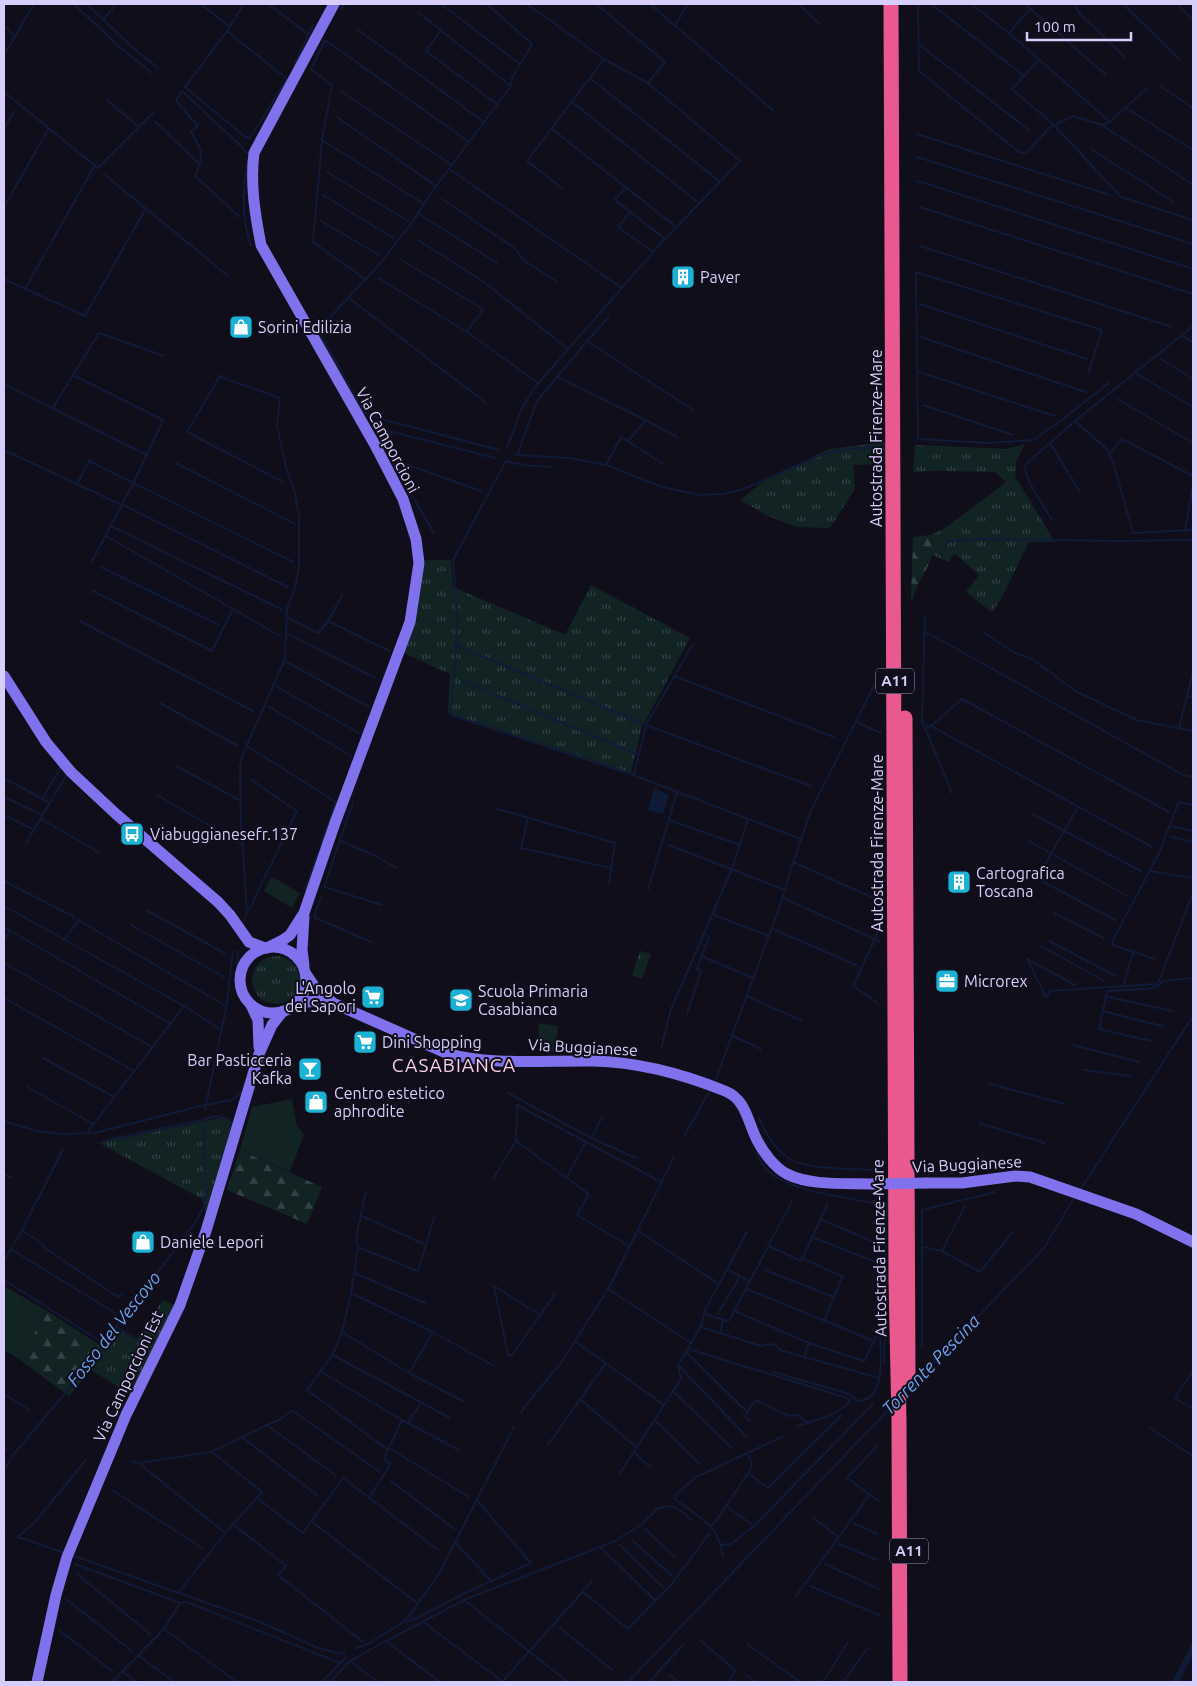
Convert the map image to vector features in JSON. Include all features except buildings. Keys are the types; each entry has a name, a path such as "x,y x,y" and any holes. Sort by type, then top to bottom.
{"highway":[{"name":"Autostrada Firenze-Mare","path":"891,4 896,1271 903,1357"},
{"name":"Autostrada Firenze-Mare","path":"901,4 903,1357 910,1682"},
{"name":"Autostrada Firenze-Mare","path":"900,1682 904,1420"}],"main road":[{"name":"Via Camporcioni","path":"304,913 410,622 419,563 416,539 403,499 375,444 261,245 254,210 251,173 254,152 334,4"},
{"path":"4,676 46,742 71,772 121,819 218,902 230,915 249,942 266,948 281,948 298,958 316,990 333,1003"},
{"path":"244,964 251,956 290,935 304,913"},
{"path":"259,1054 272,1025 304,992 305,971 302,943 304,913"},
{"path":"239,928 246,958 241,974 241,984 244,994 256,1013 259,1054"},
{"path":"251,1004 267,1012 288,1008 301,1003 316,1001 333,1003"},
{"name":"Via Buggianese","path":"333,1003 440,1050 459,1056 497,1060 609,1062 640,1065 670,1072 724,1091 735,1097 746,1111 757,1140 778,1168 797,1178 812,1181 873,1184 962,1183 1023,1176 1030,1177 1136,1214 1193,1242"},
{"name":"Via Camporcioni Est","path":"37,1682 54,1604 67,1557 126,1415 180,1305 209,1222 259,1054"}],"green space":[{"path":"885,442 883,464 853,465 855,489 830,528 797,527 768,516 740,500 764,481 829,449"},
{"path":"1025,444 1016,462 1015,476 1055,542 1029,542 1000,601 992,612 966,592 979,575 954,553 949,562 932,555 934,543 931,535 945,528 1006,482 995,472 913,472 915,445 1007,449"},
{"path":"931,535 933,551 931,559 913,599 911,599 913,537"},
{"path":"426,560 451,560 453,587 565,635 591,585 690,638 642,727 631,773 448,713 450,674 406,654 395,653"},
{"path":"272,877 300,893 292,908 264,891"},
{"path":"640,951 651,954 642,979 632,975"},
{"path":"276,956 285,958 293,963 298,971 300,980 298,989 293,997 285,1002 276,1004 267,1002 259,997 254,989 252,980 254,971 259,963 267,958"},
{"path":"539,1023 558,1026 556,1052 546,1051 541,1045 538,1035"},
{"path":"292,1099 297,1126 304,1134 290,1172 240,1150 252,1107"},
{"path":"226,1117 235,1126 207,1217 202,1199 99,1143"},
{"path":"240,1150 322,1187 307,1224 227,1190"},
{"path":"4,1286 47,1311 19,1359 4,1350"},
{"path":"163,1300 174,1305 132,1395 91,1370 119,1330 136,1340"},
{"path":"47,1311 106,1349 69,1396 19,1359"}],"water":[{"path":"654,788 669,795 663,814 648,810"},
{"path":"1193,1641 1193,1654 1179,1682 1172,1682"}],"waterway":[{"path":"4,55 34,4"},
{"path":"74,4 123,50 152,73"},
{"path":"87,4 135,50 158,68"},
{"path":"103,19 117,4"},
{"path":"201,4 230,27"},
{"path":"227,31 287,79 250,138 244,136 185,87 227,31 244,4"},
{"path":"268,4 308,34"},
{"path":"341,11 344,4"},
{"path":"441,4 520,64"},
{"path":"487,4 532,44 512,78 511,86 436,186 411,224 377,267 318,330 364,412 370,416 499,450"},
{"path":"507,448 522,408 535,387 662,242 740,161 648,83 604,59 527,4"},
{"path":"596,4 665,62 648,83"},
{"path":"650,4 774,111"},
{"path":"676,24 688,4"},
{"path":"798,4 819,23"},
{"path":"918,4 919,71 1020,153 1027,152 1049,128 1073,116 1102,125 1110,122 1147,88"},
{"path":"931,4 1024,76"},
{"path":"971,4 1009,33 1110,122"},
{"path":"1025,4 1106,75"},
{"path":"1075,4 1079,13 1125,57"},
{"path":"1123,4 1180,60"},
{"path":"1177,4 1193,20"},
{"path":"1009,33 1030,9"},
{"path":"419,13 511,86"},
{"path":"294,65 313,25"},
{"path":"4,26 15,36"},
{"path":"357,29 484,122"},
{"path":"441,30 426,51 498,105"},
{"path":"365,279 313,242 322,140 332,85 311,69 325,40 469,142"},
{"path":"920,45 1030,131"},
{"path":"562,188 527,161 604,59"},
{"path":"1039,60 1012,89 1054,125 1121,197 1193,220"},
{"path":"590,78 719,181"},
{"path":"1160,86 1193,108"},
{"path":"240,217 195,176 200,163 201,153 191,132 198,126 176,101 182,91 240,145 248,155"},
{"path":"4,92 98,168 154,112"},
{"path":"342,92 452,165"},
{"path":"107,100 139,127"},
{"path":"572,102 699,203"},
{"path":"1126,108 1193,150"},
{"path":"4,129 14,111"},
{"path":"337,117 436,186"},
{"path":"155,121 198,163"},
{"path":"1102,125 1193,185"},
{"path":"4,207 49,128"},
{"path":"552,129 675,226"},
{"path":"917,134 1110,195"},
{"path":"322,140 424,204"},
{"path":"1091,149 1174,202"},
{"path":"917,157 1193,244"},
{"path":"248,160 243,203 245,224 251,246"},
{"path":"25,289 95,165"},
{"path":"449,169 622,288"},
{"path":"327,172 408,221"},
{"path":"104,174 228,276"},
{"path":"918,181 1193,269"},
{"path":"625,187 615,200 664,238"},
{"path":"323,195 393,238"},
{"path":"442,199 516,249 523,260 556,281"},
{"path":"920,207 1193,294"},
{"path":"4,279 85,316 146,208"},
{"path":"630,212 618,227 653,252"},
{"path":"419,214 497,263"},
{"path":"321,221 379,255"},
{"path":"418,240 484,282 568,349"},
{"path":"920,246 1172,327"},
{"path":"400,259 483,309 467,332"},
{"path":"1088,374 1102,330 916,272 918,439 988,443 1033,440 1109,383"},
{"path":"378,278 467,332 538,383"},
{"path":"349,298 486,403"},
{"path":"920,304 1087,359"},
{"path":"609,317 537,401 517,455 569,458 606,465 662,487 700,495 723,494 744,489 823,454 883,446"},
{"path":"1052,520 1031,486 1025,465 1075,421 1193,326"},
{"path":"52,409 99,333 164,356"},
{"path":"1182,336 1193,342"},
{"path":"921,337 1086,392"},
{"path":"587,341 693,410"},
{"path":"1161,359 1193,379"},
{"path":"919,372 1055,416"},
{"path":"1137,374 1193,407"},
{"path":"73,375 163,420 134,482 92,561"},
{"name":"Fosso del Vescovo","path":"218,376 280,398 277,426 287,471 295,492 299,517 299,568 295,588 287,609 285,659 243,754 240,765 241,821 247,912 244,922"},
{"path":"220,376 187,432 283,482"},
{"path":"557,377 677,437"},
{"path":"4,384 147,455"},
{"path":"1117,399 1193,443"},
{"path":"923,405 1013,435"},
{"path":"606,465 621,437 628,441 646,420"},
{"path":"1076,422 1107,449 1113,462 1133,533 1193,530"},
{"path":"434,533 380,441 380,433 385,430 495,458"},
{"path":"1110,454 1122,439 1193,476"},
{"path":"628,441 663,464"},
{"path":"1050,443 1080,492"},
{"path":"6,451 122,505"},
{"path":"391,459 481,491"},
{"path":"77,484 89,461 293,562"},
{"path":"551,467 523,465 506,461 453,560 458,619 451,715 633,775 801,839"},
{"path":"176,463 295,524"},
{"path":"1185,531 1193,485"},
{"path":"125,506 288,587"},
{"path":"111,526 281,609"},
{"path":"106,536 280,636"},
{"path":"942,546 950,541 974,539 1193,540"},
{"path":"101,567 219,625"},
{"path":"93,591 212,651 233,609"},
{"path":"287,617 318,633 328,621 343,594"},
{"path":"925,616 922,721 952,793"},
{"path":"80,621 253,711"},
{"path":"328,621 389,651"},
{"path":"926,632 1176,771 1193,777"},
{"path":"983,632 1013,652 1032,659 1077,692 1137,720 1193,731"},
{"path":"286,633 375,678"},
{"path":"634,775 646,725 693,644"},
{"path":"455,645 646,725 811,786"},
{"path":"285,661 369,707"},
{"path":"1179,728 1193,672"},
{"path":"716,1079 781,903 811,810 878,678 882,674 887,674"},
{"path":"674,676 834,737"},
{"path":"463,681 639,755"},
{"path":"277,687 359,733"},
{"path":"1187,696 1193,697"},
{"path":"926,728 931,726 962,699 1169,812"},
{"path":"160,703 238,746"},
{"path":"268,706 351,756"},
{"path":"856,722 881,733"},
{"path":"931,726 1152,847"},
{"path":"247,746 336,802 306,888"},
{"path":"176,766 241,801"},
{"path":"43,798 60,768"},
{"path":"26,843 67,774"},
{"path":"4,778 50,803"},
{"path":"249,910 297,811 250,779"},
{"path":"648,890 677,792"},
{"path":"157,795 243,845"},
{"path":"4,797 42,815"},
{"path":"324,887 353,802"},
{"path":"1155,959 1113,945 1112,942 1159,853 1178,804 1180,802 1193,805"},
{"path":"1037,878 1078,807"},
{"path":"498,809 615,843 609,883"},
{"path":"1032,814 1141,871"},
{"path":"4,815 34,830"},
{"path":"528,818 521,848 611,868"},
{"path":"41,819 100,853"},
{"path":"661,1049 671,1009 732,869 748,819"},
{"path":"669,820 740,845"},
{"path":"1171,826 1193,831"},
{"path":"1172,837 1193,842"},
{"path":"341,841 376,856 396,868"},
{"path":"1029,841 1127,896"},
{"path":"669,845 785,890"},
{"path":"793,862 878,900 881,922 853,986 879,1004"},
{"path":"1150,871 1193,878"},
{"path":"1038,879 1115,920"},
{"path":"4,881 74,917"},
{"path":"325,887 382,905"},
{"path":"1027,959 1046,997 1050,991 1155,984 1159,981 1193,893"},
{"path":"321,897 314,917 371,942"},
{"path":"783,898 879,941"},
{"path":"4,906 184,1006 221,1030"},
{"path":"146,910 226,954"},
{"path":"1054,913 1103,938"},
{"path":"714,915 769,936"},
{"path":"66,938 78,920 226,1006"},
{"path":"131,925 224,977"},
{"path":"4,927 171,1024"},
{"path":"773,929 858,966"},
{"path":"4,941 10,930"},
{"path":"687,1014 701,971 697,969 709,937 703,934"},
{"path":"1049,941 1116,976"},
{"path":"1041,946 1104,981"},
{"name":"Fosso del Vescovo","path":"205,1109 226,1009 233,951"},
{"path":"238,952 237,979 246,1005"},
{"path":"1123,986 1133,953"},
{"path":"701,956 753,978"},
{"path":"1027,959 1075,985"},
{"path":"4,963 152,1047"},
{"path":"1151,1041 1099,1029 1107,991 1148,989 1164,981 1193,978"},
{"path":"747,996 802,1021"},
{"path":"1105,996 1172,1011"},
{"path":"4,998 134,1071"},
{"path":"86,1134 184,1006"},
{"path":"1102,1011 1162,1026"},
{"name":"Torrente Pescina","path":"1080,1190 1193,1016"},
{"path":"731,1035 761,1049"},
{"path":"1073,1045 1139,1062"},
{"path":"43,1058 114,1097"},
{"path":"1083,1070 1130,1076"},
{"path":"990,1084 1065,1104"},
{"path":"27,1087 93,1124"},
{"path":"684,1136 710,1091"},
{"path":"4,1121 37,1131 62,1134 94,1133 232,1100 242,1092"},
{"path":"508,1093 591,1138 636,1158"},
{"path":"493,1179 516,1141 517,1105 661,1182"},
{"path":"103,1141 212,1117 223,1118 233,1127"},
{"path":"592,1137 602,1117"},
{"path":"759,1118 775,1145 783,1154 796,1162 818,1167 876,1170"},
{"name":"Fosso del Vescovo","path":"4,1471 13,1455 77,1379 197,1220 204,1206 206,1192 203,1119"},
{"path":"979,1123 1045,1143"},
{"path":"516,1141 589,1194 577,1215 629,1246"},
{"path":"567,1177 586,1141"},
{"path":"4,1261 63,1149"},
{"path":"757,1154 768,1171 783,1181 808,1190 873,1203"},
{"path":"521,1413 561,1363 610,1286 674,1157"},
{"path":"4,1174 12,1178"},
{"path":"366,1192 356,1238 358,1247 351,1293 342,1332 333,1354 307,1390 388,1450"},
{"path":"884,1362 888,1192"},
{"path":"922,1347 922,1210 995,1192"},
{"name":"Torrente Pescina","path":"904,1393 1044,1248 1074,1198"},
{"path":"704,1314 728,1321 730,1319 792,1201"},
{"path":"769,1246 801,1261 828,1204"},
{"path":"942,1251 965,1206"},
{"path":"362,1216 426,1245"},
{"path":"358,1247 418,1271 434,1218"},
{"path":"820,1219 878,1244"},
{"path":"22,1231 118,1297 122,1294"},
{"path":"638,1231 719,1284"},
{"path":"620,1473 681,1379 678,1365 701,1326 705,1310 747,1232"},
{"path":"923,1247 942,1251 980,1272 1013,1232"},
{"path":"812,1237 876,1262"},
{"path":"11,1249 115,1313"},
{"path":"802,1258 841,1276"},
{"path":"727,1269 749,1281"},
{"path":"765,1270 834,1297"},
{"path":"354,1273 425,1303"},
{"path":"824,1321 843,1275"},
{"path":"718,1314 740,1276"},
{"path":"4,1280 100,1341"},
{"path":"494,1286 508,1355 512,1355 555,1294"},
{"path":"494,1286 540,1315"},
{"path":"608,1289 691,1343"},
{"path":"747,1289 874,1341"},
{"path":"351,1293 433,1332 494,1366"},
{"path":"735,1311 809,1343 864,1361 879,1332"},
{"path":"701,1327 720,1333 723,1319"},
{"path":"117,1327 148,1347"},
{"path":"773,1372 849,1394 858,1401 868,1399 874,1393 880,1373 880,1330"},
{"path":"342,1332 409,1373 463,1401"},
{"path":"409,1373 433,1332"},
{"path":"720,1333 761,1346 776,1345 780,1350 879,1378"},
{"path":"575,1341 664,1405"},
{"path":"804,1357 809,1343"},
{"path":"688,1349 844,1397 850,1401 833,1414 797,1426"},
{"path":"686,1352 747,1412"},
{"path":"333,1355 450,1418"},
{"path":"547,1446 606,1363"},
{"path":"678,1365 747,1437"},
{"path":"320,1371 402,1420 459,1450"},
{"path":"1193,1371 1175,1398 1193,1409"},
{"path":"673,1391 732,1448"},
{"path":"4,1394 29,1410"},
{"path":"580,1399 636,1447"},
{"path":"750,1421 746,1417 747,1412 756,1400 789,1416 798,1415 808,1423"},
{"path":"408,1423 421,1403"},
{"path":"722,1545 731,1544 754,1526 873,1404"},
{"name":"Torrente Pescina","path":"628,1682 892,1406"},
{"path":"132,1461 139,1463 211,1452 293,1411 380,1472"},
{"path":"748,1473 768,1488 841,1416"},
{"path":"369,1498 390,1465 384,1458 402,1420"},
{"path":"655,1420 700,1464"},
{"path":"267,1425 335,1475"},
{"path":"356,1648 368,1644 402,1623 412,1612 440,1572 514,1427"},
{"path":"1150,1428 1193,1456"},
{"path":"723,1557 718,1537 713,1530 700,1517 675,1499 674,1496 696,1477 784,1436"},
{"path":"242,1437 317,1495"},
{"path":"878,1445 847,1478 879,1501"},
{"path":"389,1448 469,1497"},
{"path":"179,1592 225,1533 262,1492 212,1452"},
{"path":"634,1452 651,1468"},
{"path":"711,1525 716,1521 750,1470 752,1462 747,1455"},
{"path":"18,1537 34,1523 86,1460"},
{"path":"140,1464 225,1533"},
{"path":"257,1498 303,1533 343,1478 437,1549"},
{"path":"391,1481 454,1529"},
{"path":"112,1490 202,1548"},
{"path":"796,1596 870,1494"},
{"path":"405,1622 531,1563 477,1500"},
{"path":"330,1682 350,1661 386,1641 464,1600 615,1541 642,1524 658,1508 671,1506 691,1519"},
{"path":"726,1506 754,1526"},
{"path":"812,1517 838,1537"},
{"path":"311,1521 418,1604"},
{"path":"853,1523 878,1534"},
{"path":"233,1524 286,1566 278,1575 363,1642"},
{"path":"645,1529 675,1557"},
{"path":"583,1592 628,1629 670,1586 709,1534"},
{"path":"18,1537 62,1552"},
{"path":"632,1540 672,1576"},
{"path":"455,1542 492,1582"},
{"path":"839,1544 877,1560"},
{"path":"620,1545 664,1588"},
{"path":"600,1547 656,1601"},
{"path":"74,1556 258,1621 318,1648 342,1654 345,1653"},
{"path":"75,1564 180,1603 187,1602 340,1663"},
{"path":"825,1564 879,1589"},
{"path":"76,1573 150,1634"},
{"path":"502,1682 592,1581"},
{"path":"810,1586 879,1615"},
{"path":"66,1599 132,1651"},
{"path":"464,1600 568,1682"},
{"path":"112,1682 164,1629 180,1603"},
{"path":"423,1622 503,1682"},
{"path":"560,1628 612,1670"},
{"path":"164,1629 237,1682"},
{"path":"60,1631 113,1672"},
{"path":"700,1640 736,1671 728,1682"},
{"path":"386,1641 440,1682"},
{"path":"823,1682 848,1642"},
{"path":"649,1682 684,1644"},
{"path":"747,1644 800,1682"},
{"path":"843,1682 867,1649"},
{"path":"138,1655 174,1682"},
{"path":"322,1682 346,1657"},
{"path":"350,1661 378,1682"},
{"path":"123,1672 137,1682"},
{"path":"670,1675 679,1682"},
{"path":"746,1675 756,1682"}],"place":[{"name":"Paver","path":"683,277"},
{"name":"Sorini Edilizia","path":"241,327"},
{"name":"Viabuggianesefr.137","path":"132,834"},
{"name":"Cartografica Toscana","path":"959,882"},
{"name":"Microrex","path":"947,981"},
{"name":"L'Angolo dei Sapori","path":"373,997"},
{"name":"Scuola Primaria Casabianca","path":"461,1000"},
{"name":"Dini Shopping","path":"365,1042"},
{"name":"Bar Pasticceria Kafka","path":"310,1069"},
{"name":"Centro estetico aphrodite","path":"316,1102"},
{"name":"Daniele Lepori","path":"143,1242"}],"district":[{"name":"CASABIANCA","path":"454,1065"}]}
